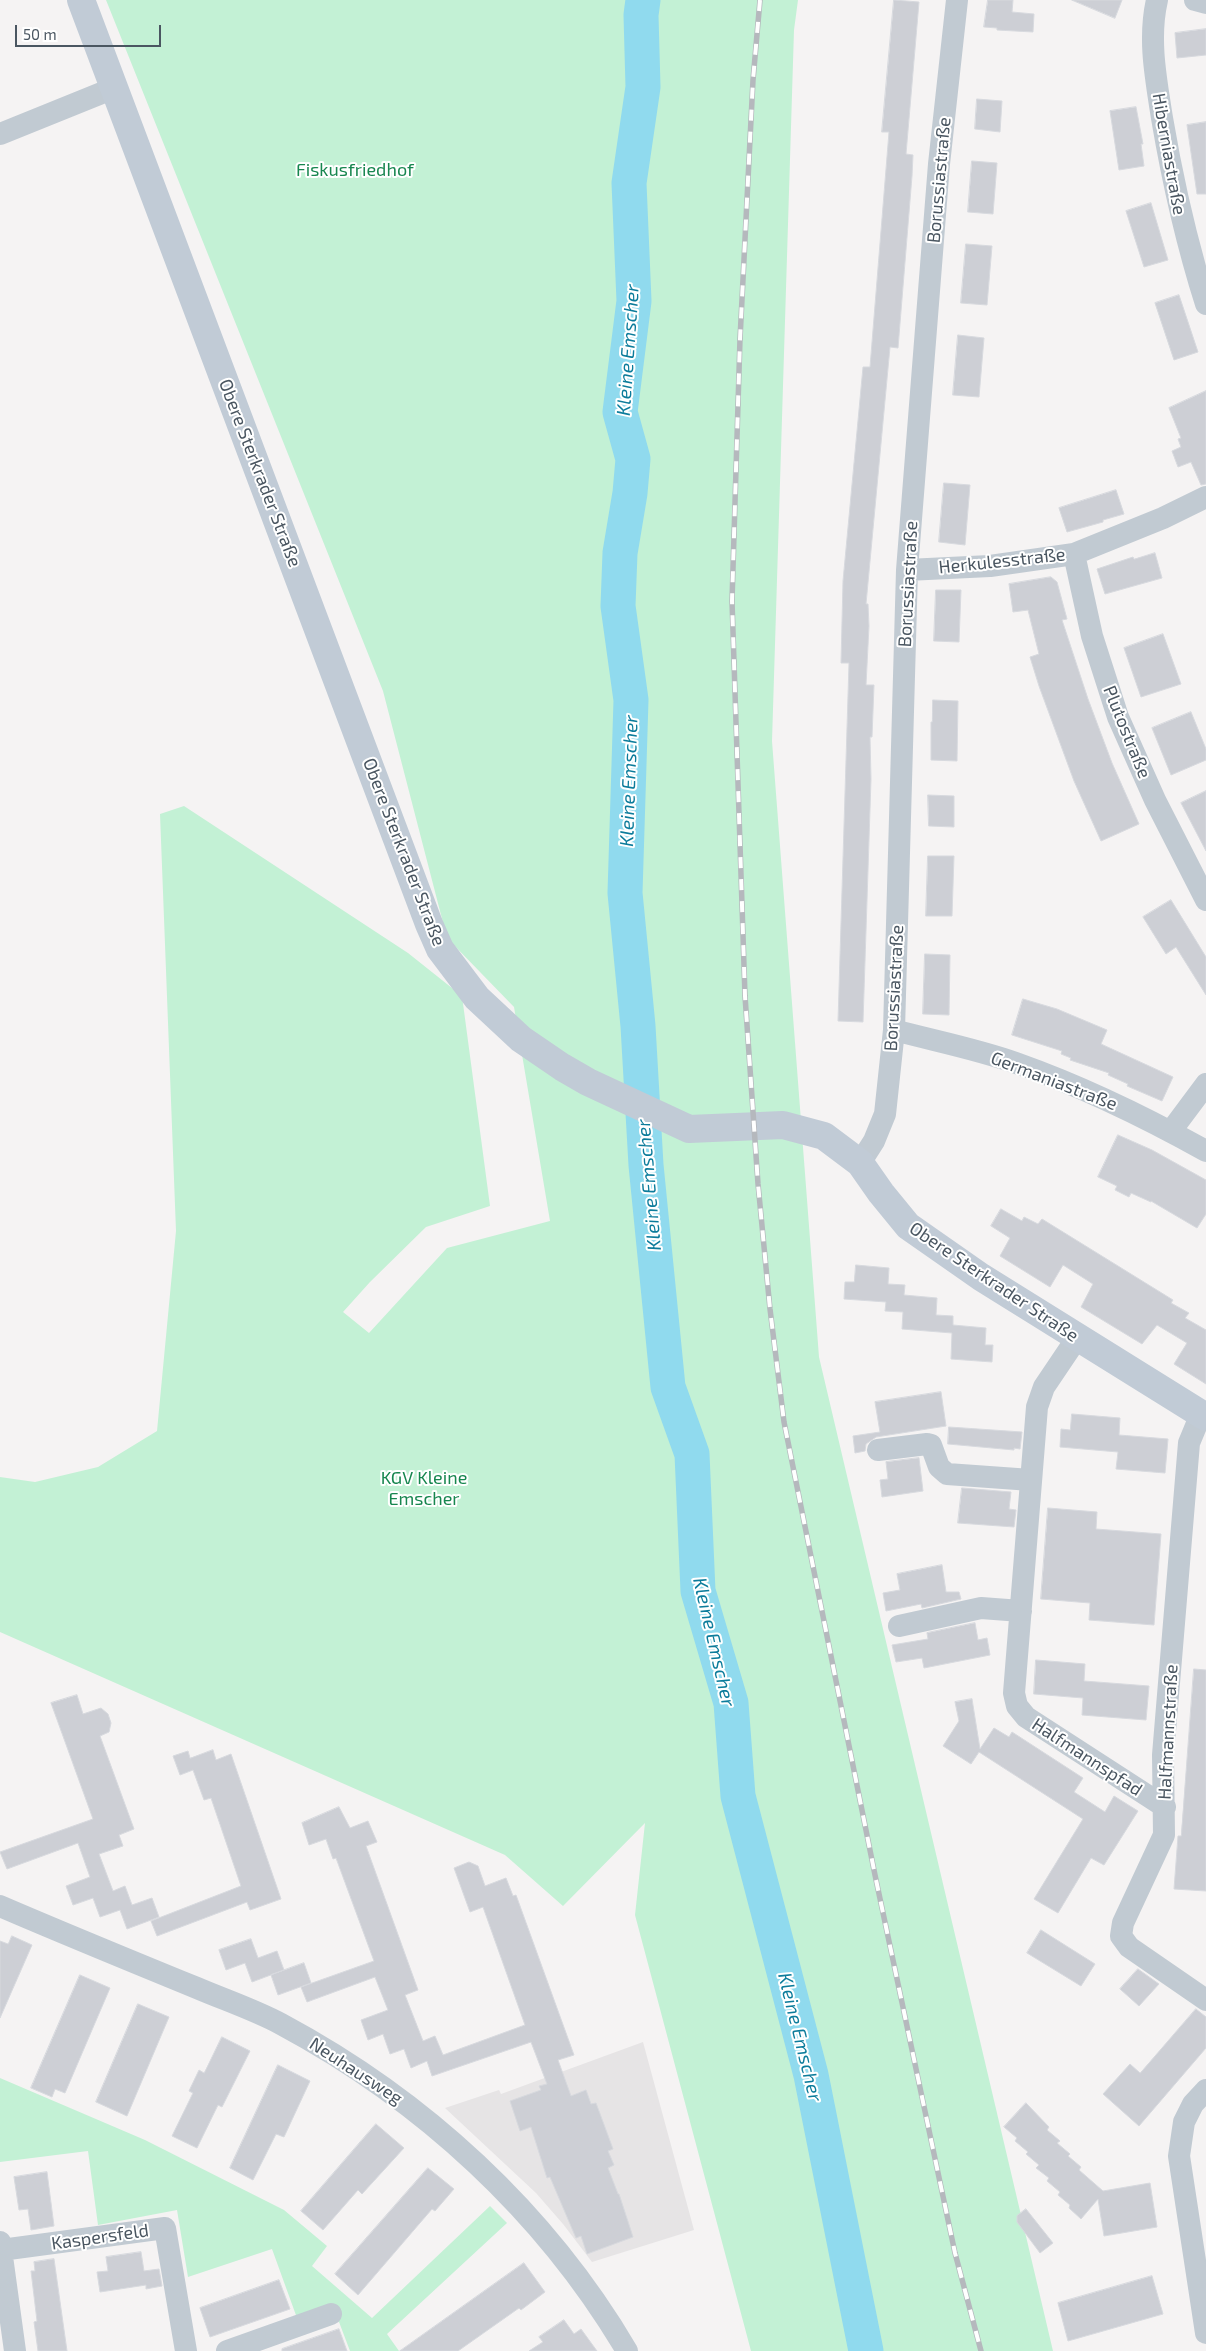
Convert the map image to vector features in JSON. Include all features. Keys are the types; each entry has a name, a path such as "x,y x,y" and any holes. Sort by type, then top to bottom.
{"street":[{"name":"Obere Sterkrader Straße","path":"81,0 429,924 440,949 477,998 521,1039 588,1082 689,1128 783,1125 824,1136 860,1163 908,1226 981,1277 1204,1415"},
{"name":"Borussiastraße","path":"860,1163 874,1141 886,1114 894,1030 907,570 939,164 957,0"},
{"name":"Hiberniastraße","path":"1157,0 1152,21 1154,53 1168,157 1187,245 1206,304"},
{"path":"1195,0 1206,4"},
{"path":"0,134 114,88"},
{"name":"Herkulesstraße","path":"907,570 990,566 1074,554 1163,518 1206,497"},
{"name":"Plutostraße","path":"1074,554 1092,636 1118,717 1155,800 1206,900"},
{"name":"Germaniastraße","path":"894,1030 1015,1062 1098,1096 1206,1151"},
{"path":"1171,1132 1206,1084"},
{"name":"Halfmannspfad","path":"1077,1338 1044,1387 1037,1407 1014,1693 1017,1706 1026,1718 1165,1807"},
{"name":"Halfmannstraße","path":"1204,1415 1189,1443 1163,1754 1164,1835 1123,1923 1121,1936 1129,1947 1206,2000"},
{"path":"878,1450 927,1444 931,1446 939,1467 947,1474 1031,1480"},
{"path":"900,1626 981,1608 1021,1611"},
{"name":"Neuhausweg","path":"0,1906 280,2023 360,2070 442,2131 530,2215 586,2285 628,2351"},
{"path":"1206,2090 1193,2104 1184,2122 1179,2156 1206,2333"},
{"name":"Kaspersfeld","path":"1,2246 165,2228 186,2351"},
{"path":"1,2246 16,2351"},
{"path":"228,2351 331,2314"},
{"path":"1202,2351 1206,2338"}],"shaded area":[{"path":"643,2042 694,2230 592,2262 536,2193 445,2108 499,2090 501,2094"}],"green space":[{"path":"106,0 798,0 794,30 772,741 819,1357 1053,2351 751,2351 635,1915 645,1823 563,1906 505,1855 0,1632 0,1477 35,1482 98,1467 157,1431 176,1231 160,814 184,806 408,953 462,996 490,1206 426,1227 370,1282 343,1312 369,1333 447,1248 550,1221 514,1007 447,938 383,691"},
{"path":"0,2078 145,2140 284,2210 327,2246 312,2266 372,2318 490,2206 507,2223 387,2334 399,2351 350,2351 333,2306 297,2318 272,2249 188,2277 177,2210 98,2225 88,2151 0,2162"}],"building":[{"path":"894,0 919,2 906,154 913,155 912,176 898,348 890,347 866,604 868,604 869,626 866,685 874,685 872,737 870,737 871,779 863,1022 838,1021 849,663 841,663 843,581 863,367 870,367 889,132 882,132"},
{"path":"988,0 1013,0 1012,12 1034,14 1033,32 997,30 997,28 984,27"},
{"path":"1072,0 1122,0 1115,18"},
{"path":"1206,29 1206,55 1177,58 1175,33"},
{"path":"977,99 1002,101 1000,132 975,129"},
{"path":"1136,107 1143,144 1141,144 1144,166 1119,170 1110,111"},
{"path":"1206,122 1206,194 1197,194 1187,125"},
{"path":"972,161 997,163 993,214 968,212"},
{"path":"1151,203 1168,260 1144,267 1126,211"},
{"path":"966,244 992,246 987,305 961,303"},
{"path":"1179,295 1198,352 1174,360 1155,303"},
{"path":"958,335 984,338 979,397 953,395"},
{"path":"1206,391 1206,484 1201,485 1191,462 1178,467 1172,451 1181,447 1178,439 1181,438 1169,408"},
{"path":"944,483 970,485 965,545 939,542"},
{"path":"1116,490 1124,514 1067,532 1059,508"},
{"path":"1155,553 1162,578 1105,594 1097,569 1133,557 1134,559"},
{"path":"1051,577 1057,582 1067,619 1062,620 1088,699 1112,763 1139,824 1101,841 1074,781 1039,686 1030,657 1039,654 1028,610 1013,612 1009,584"},
{"path":"936,590 961,590 959,642 934,641"},
{"path":"1163,634 1181,684 1141,697 1124,648"},
{"path":"933,700 958,701 957,761 931,760"},
{"path":"1191,712 1206,749 1206,760 1171,775 1152,728"},
{"path":"1206,791 1206,851 1181,803"},
{"path":"928,795 954,796 954,827 929,826"},
{"path":"928,856 954,856 952,916 926,916"},
{"path":"1171,900 1206,957 1206,995 1176,947 1166,954 1143,917"},
{"path":"925,954 950,955 949,1015 923,1014"},
{"path":"1023,999 1057,1009 1107,1030 1101,1044 1173,1077 1162,1101 1127,1086 1128,1084 1108,1075 1109,1073 1070,1060 1071,1058 1061,1054 1062,1051 1012,1035"},
{"path":"1118,1135 1152,1150 1206,1180 1206,1214 1197,1228 1151,1201 1131,1193 1129,1197 1115,1190 1117,1186 1098,1177"},
{"path":"1001,1209 1022,1221 1024,1217 1038,1224 1042,1219 1173,1300 1171,1303 1189,1313 1185,1318 1206,1330 1206,1384 1174,1364 1187,1343 1157,1325 1142,1344 1081,1307 1093,1284 1063,1265 1050,1287 1000,1256 1010,1238 991,1226"},
{"path":"856,1265 889,1268 888,1284 905,1285 904,1295 937,1298 936,1315 953,1316 953,1325 986,1328 985,1345 993,1345 992,1362 951,1359 952,1333 902,1329 903,1312 885,1311 886,1302 844,1299 845,1282 854,1282"},
{"path":"941,1392 946,1426 876,1437 866,1444 865,1451 855,1453 853,1436 880,1432 875,1402"},
{"path":"1072,1414 1120,1418 1119,1435 1168,1439 1165,1473 1116,1469 1118,1452 1060,1447 1061,1429 1070,1430"},
{"path":"949,1427 1022,1432 1020,1449 948,1444"},
{"path":"919,1458 923,1491 882,1497 880,1480 888,1479 886,1462"},
{"path":"962,1488 1011,1492 1009,1509 1016,1510 1014,1527 958,1523"},
{"path":"1048,1508 1097,1512 1096,1529 1161,1534 1154,1625 1089,1620 1090,1603 1041,1599"},
{"path":"942,1565 946,1592 959,1592 961,1599 922,1608 921,1604 886,1611 883,1593 900,1590 897,1574"},
{"path":"975,1623 978,1640 987,1638 990,1655 924,1668 922,1658 896,1662 892,1645 928,1639 927,1633"},
{"path":"1036,1660 1085,1664 1084,1681 1149,1686 1146,1720 1082,1715 1083,1698 1034,1694"},
{"path":"1194,1669 1206,1670 1206,1891 1174,1889 1178,1836 1181,1836"},
{"path":"77,1695 83,1714 101,1708 108,1714 111,1723 109,1732 100,1736 134,1829 119,1835 123,1846 99,1854 113,1891 125,1886 132,1905 152,1898 159,1917 127,1929 120,1910 100,1917 93,1898 73,1905 66,1886 90,1877 78,1843 7,1869 0,1852 93,1819 51,1703"},
{"path":"972,1699 980,1749 994,1728 1009,1737 1012,1732 1083,1778 1074,1792 1105,1812 1114,1796 1138,1811 1104,1865 1091,1858 1058,1913 1034,1899 1083,1819 979,1752 971,1764 943,1746 959,1721 955,1702"},
{"path":"213,1750 216,1760 231,1754 281,1899 250,1910 247,1902 157,1936 151,1921 241,1886 211,1798 204,1800 193,1770 180,1775 173,1756 188,1751 190,1758"},
{"path":"339,1807 350,1828 368,1821 377,1842 366,1846 418,1990 405,1995 423,2041 435,2036 443,2055 525,2025 483,1907 470,1912 454,1868 469,1862 478,1866 485,1886 506,1878 513,1896 516,1895 574,2055 558,2060 571,2096 586,2090 591,2104 596,2103 613,2149 608,2151 614,2165 608,2168 633,2237 587,2254 581,2236 576,2238 550,2177 547,2178 531,2127 520,2131 510,2101 541,2090 539,2086 547,2084 531,2042 432,2076 427,2061 411,2068 404,2049 390,2054 383,2034 368,2040 361,2020 388,2010 375,1977 307,2002 301,1987 374,1961 336,1858 333,1859 326,1839 309,1845 302,1823"},
{"path":"1041,1930 1095,1964 1081,1986 1027,1953"},
{"path":"12,1936 32,1945 0,2018 0,1941 8,1944"},
{"path":"251,1939 258,1958 277,1951 284,1970 252,1982 245,1963 226,1970 219,1950"},
{"path":"304,1963 311,1983 278,1995 271,1975"},
{"path":"1138,1969 1159,1984 1139,2006 1120,1989"},
{"path":"80,1975 110,1988 65,2093 55,2089 52,2097 31,2088"},
{"path":"138,2004 169,2017 127,2116 96,2102"},
{"path":"1196,2009 1206,2017 1206,2048 1139,2126 1103,2094 1130,2064 1140,2073"},
{"path":"222,2037 250,2051 222,2107 218,2105 197,2148 172,2136 193,2093 189,2091 199,2070 204,2073"},
{"path":"278,2065 310,2081 284,2137 276,2134 253,2180 230,2168"},
{"path":"1026,2103 1049,2127 1047,2130 1060,2141 1057,2143 1070,2154 1068,2156 1081,2167 1079,2170 1103,2191 1150,2183 1157,2227 1104,2236 1098,2199 1081,2219 1069,2208 1070,2205 1058,2195 1060,2192 1047,2181 1049,2178 1036,2168 1039,2165 1015,2141 1017,2138 1004,2127"},
{"path":"376,2124 404,2148 362,2194 358,2190 323,2230 301,2211"},
{"path":"428,2168 454,2189 435,2211 432,2209 358,2295 335,2274"},
{"path":"47,2172 54,2226 31,2230 28,2209 19,2210 14,2177"},
{"path":"1026,2209 1053,2243 1040,2253 1017,2222 1017,2216"},
{"path":"141,2252 144,2271 159,2269 162,2286 146,2289 146,2285 100,2292 97,2272 108,2271 106,2257"},
{"path":"54,2259 67,2351 38,2351 34,2322 37,2321 31,2271 35,2271 34,2262"},
{"path":"524,2263 545,2292 521,2310 519,2308 458,2351 400,2351"},
{"path":"1152,2276 1163,2314 1068,2341 1058,2303"},
{"path":"279,2280 290,2309 210,2337 200,2308"},
{"path":"564,2320 574,2334 581,2329 597,2351 529,2351 543,2342 539,2337"},
{"path":"339,2329 347,2351 282,2351 282,2349"}],"waterway":[{"name":"Kleine Emscher","path":"643,0 641,15 643,87 629,183 634,301 620,412 633,459 630,493 620,553 618,606 631,700 625,893 638,1026 646,1165 668,1387 692,1454 698,1591 731,1703 738,1796 811,2075 866,2351"}],"railway":[{"path":"760,0 753,80 740,339 732,601 745,996 758,1184 770,1309 784,1422 875,1875 955,2253 981,2351"}],"park label":[{"name":"Fiskusfriedhof","path":"355,170"},
{"name":"KGV Kleine Emscher","path":"424,1488"}]}
